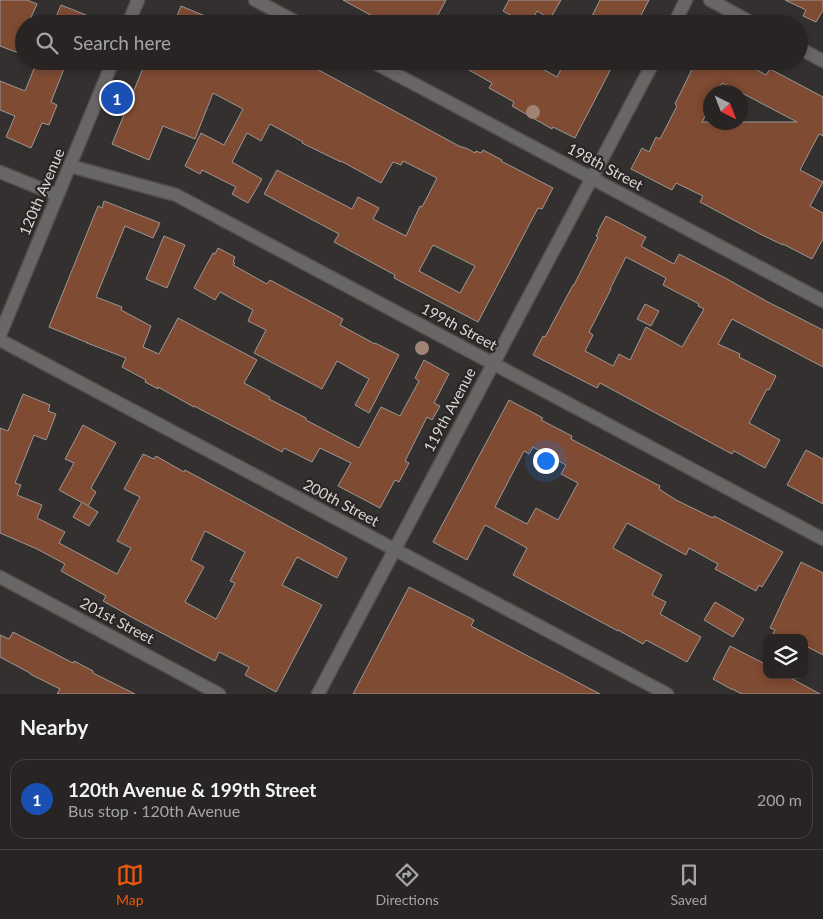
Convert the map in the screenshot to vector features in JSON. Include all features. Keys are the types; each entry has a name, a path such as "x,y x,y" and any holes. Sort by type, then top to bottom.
{"street":[{"path":"131,15 136,0"},
{"path":"256,0 284,15"},
{"path":"678,15 686,0"},
{"path":"710,0 738,15"},
{"path":"808,53 823,61"},
{"name":"120th Avenue","path":"0,335 109,70"},
{"name":"198th Street","path":"388,70 823,301"},
{"name":"119th Avenue","path":"318,694 649,70"},
{"name":"199th Street","path":"70,166 176,195 823,539"},
{"path":"0,172 57,195"},
{"name":"200th Street","path":"0,340 667,694"},
{"name":"201st Street","path":"0,577 219,694"}],"building":[{"path":"0,0 27,0 37,4 32,15 15,15 15,52 0,46"},
{"path":"343,0 446,0 438,15 370,15"},
{"path":"509,0 561,0 552,15 544,15 537,11 535,15 510,15 503,11"},
{"path":"600,0 649,0 641,15 592,15"},
{"path":"785,0 823,0 823,10 816,22 808,18 808,15 804,15 806,10"},
{"path":"61,5 86,15 57,15"},
{"path":"181,6 203,15 178,15"},
{"path":"33,70 63,70 51,102 57,105 49,125 42,123 31,148 6,137 15,116 0,110 0,81 25,91"},
{"path":"142,70 319,70 459,146 475,153 476,151 481,153 483,150 553,188 542,209 538,208 478,322 394,278 395,275 334,242 339,234 264,194 277,170 352,209 358,197 379,208 373,219 406,236 420,206 422,207 437,178 403,161 401,165 393,162 381,183 341,161 302,143 270,124 261,141 247,133 232,162 262,179 248,203 232,194 236,187 202,170 200,174 185,166 201,133 224,145 243,109 213,93 195,139 163,126 149,160 112,144","holes":["433,245 475,266 460,293 419,271"]},
{"path":"469,70 545,70 557,77 560,70 610,70 575,138 553,127 552,129 512,106 514,102 489,88 492,83"},
{"path":"692,70 757,70 766,75 769,70 772,70 823,97 823,136 819,134 800,170 823,182 810,206 823,213 823,239 812,259 700,202 703,196 676,183 672,190 631,169 642,148 649,152 656,137 660,139 677,106 675,104"},
{"path":"104,201 160,223 153,238 125,226 96,297 122,307 121,310 151,326 143,347 159,354 178,318 257,360 244,383 270,397 269,399 306,418 306,420 359,448 381,407 400,416 419,381 415,378 424,360 449,374 434,403 440,406 432,420 427,417 405,461 409,463 399,482 395,480 380,508 338,486 351,463 320,448 312,462 284,448 282,452 145,382 146,380 122,367 126,358 49,327 98,206 102,208"},
{"path":"606,216 646,237 641,246 674,264 679,254 823,330 823,367 732,319 718,344 740,354 739,357 776,376 749,423 780,440 765,468 734,451 732,454 600,383 597,388 533,355 574,285 598,237 596,236","holes":["626,257 666,278 663,285 699,304 698,306 704,309 682,347 646,327 630,360 619,354 613,366 585,351 593,335 589,332"]},
{"path":"164,236 185,245 167,288 146,279"},
{"path":"218,248 235,257 233,265 267,284 270,280 343,319 340,325 399,355 369,413 355,405 369,379 337,361 322,389 254,353 266,330 248,321 253,310 220,292 215,300 194,288 213,253 215,254"},
{"path":"645,304 659,311 651,326 637,319"},
{"path":"23,394 50,405 48,411 56,414 46,440 34,435 15,483 21,485 17,495 42,505 37,518 65,532 59,543 117,574 131,548 117,541 140,497 124,489 143,454 154,459 156,456 184,472 185,470 347,558 337,578 297,557 282,585 322,605 276,692 245,675 249,667 219,652 215,661 135,619 103,601 106,596 61,571 65,564 0,533 0,428 8,431","holes":["205,531 245,552 230,581 235,583 216,619 185,602 204,567 191,560"]},
{"path":"509,400 572,436 571,439 660,486 659,489 676,500 713,518 714,516 783,552 762,587 759,585 756,591 715,569 718,564 689,548 686,555 627,523 613,548 662,575 652,595 666,602 660,614 701,637 687,662 646,640 643,644 513,575 527,548 485,525 467,560 433,542","holes":["533,447 566,465 561,474 578,483 558,520 536,508 527,524 495,507 524,451 529,454"]},
{"path":"83,425 116,443 91,488 96,492 88,506 59,490 74,463 65,459"},
{"path":"806,450 823,459 823,504 787,485"},
{"path":"82,502 98,512 89,526 73,517"},
{"path":"801,562 823,573 823,655 808,647 808,634 773,634 775,630 770,628"},
{"path":"409,587 474,620 471,626 600,694 353,694"},
{"path":"715,602 744,619 733,637 704,620"},
{"path":"13,632 73,663 74,661 93,671 93,673 135,694 57,694 60,689 0,657 0,635 9,639"},
{"path":"730,646 763,663 763,679 792,679 820,694 742,694 713,679"}],"place":[{"name":"120th Avenue & 199th Street","path":"117,98"}]}
